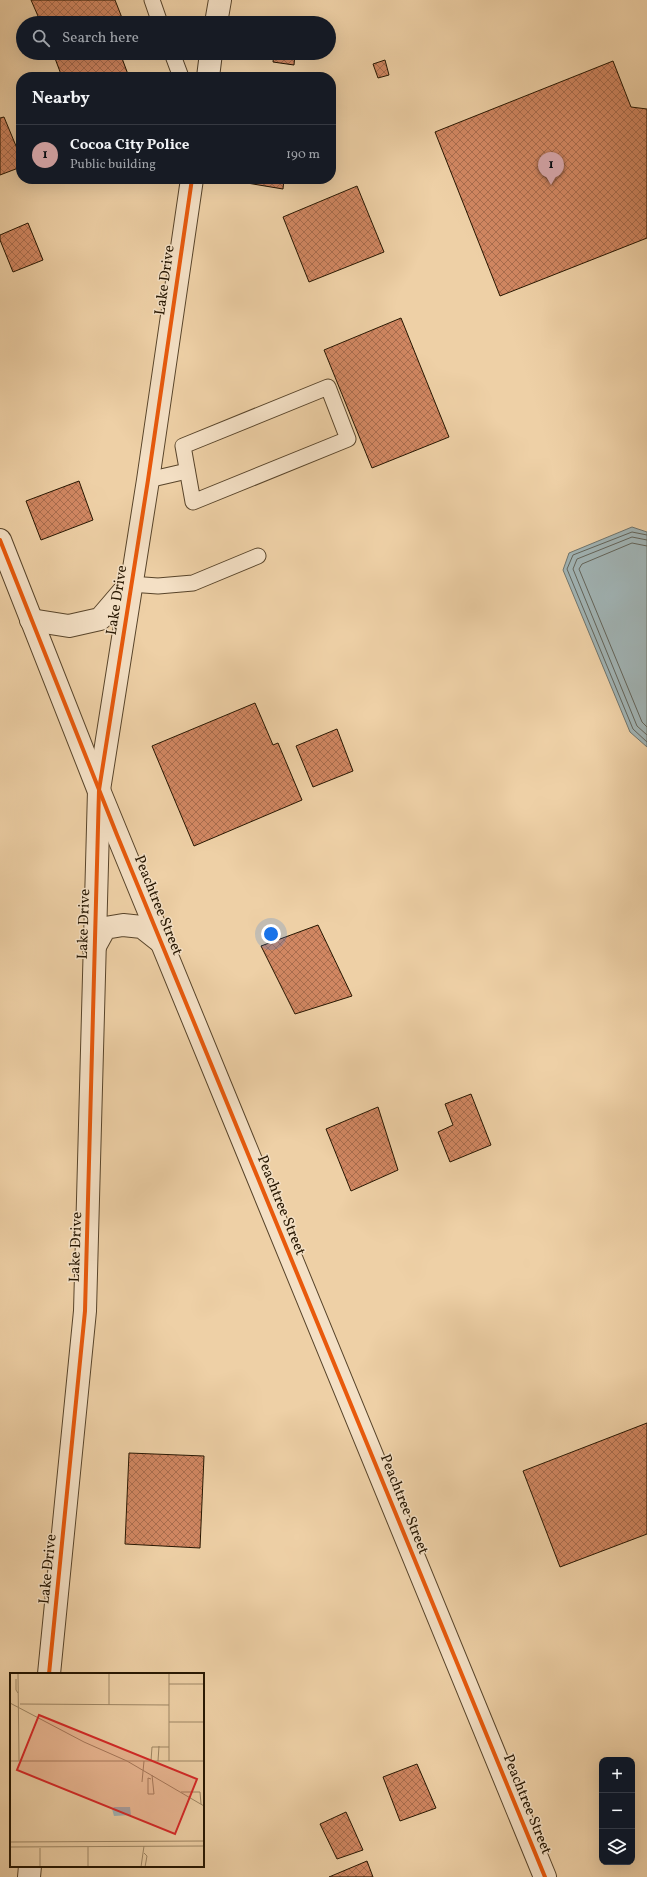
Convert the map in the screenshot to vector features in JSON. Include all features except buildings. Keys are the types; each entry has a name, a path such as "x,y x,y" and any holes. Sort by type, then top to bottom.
{"street":[{"path":"217,16 220,0"},
{"path":"209,72 210,60"},
{"name":"Lake Drive","path":"49,1673 85,1311 99,790 130,584 148,480 191,184"},
{"name":"Peachtree Street","path":"1,545 161,942 545,1877"},
{"path":"31,620 69,626 100,619 130,584"},
{"path":"94,948 105,928 123,925 142,927 161,942"},
{"path":"29,1877 30,1867"}],"lane":[{"path":"152,0 158,16"},
{"path":"174,60 178,72"},
{"path":"328,387 348,439 193,502 187,471 183,446 328,387"},
{"path":"148,480 187,471"},
{"path":"130,584 158,586 193,583 258,556"}],"water":[{"path":"632,527 647,532 647,747 630,732 563,570 569,553"}],"cycle path":[{"path":"49,1673 85,1311 99,790 148,480 191,184"},
{"path":"0,540 117,835 545,1877"}],"place":[{"name":"Cocoa City Police","path":"551,185"}]}
